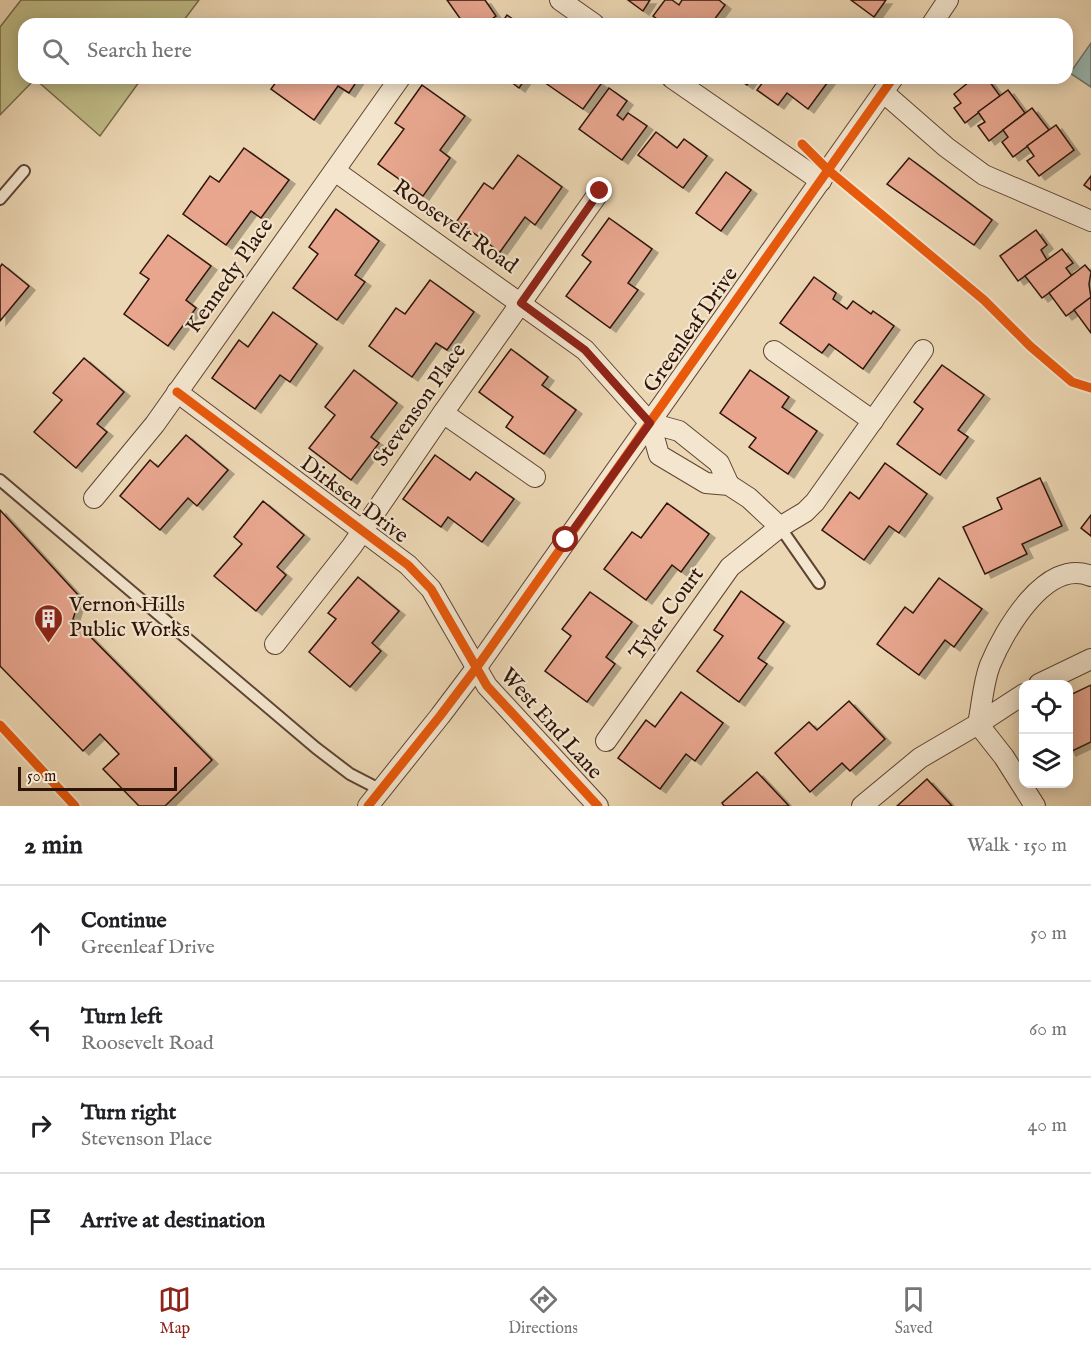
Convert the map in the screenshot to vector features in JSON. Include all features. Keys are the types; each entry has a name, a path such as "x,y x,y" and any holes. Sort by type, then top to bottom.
{"street":[{"path":"560,0 586,18"},
{"path":"936,18 948,0"},
{"name":"Kennedy Place","path":"94,498 155,423 396,84"},
{"path":"681,84 821,181"},
{"path":"888,85 946,147 984,175 1091,221"},
{"name":"Greenleaf Drive","path":"368,806 477,667 888,85"},
{"name":"Roosevelt Road","path":"335,171 585,350 650,423"},
{"name":"Stevenson Place","path":"275,644 350,550 443,413 600,191"},
{"name":"Tyler Court","path":"606,741 730,567 780,527 805,512 815,502 923,350"},
{"path":"774,351 873,421"},
{"name":"Dirksen Drive","path":"177,392 408,566 431,589 477,667"},
{"path":"443,413 535,477"},
{"path":"650,423 659,455 706,483 729,485 749,498 780,527"},
{"path":"650,423 679,431 719,463 729,485"},
{"path":"1035,806 1004,757 978,724 989,667 1010,626 1026,603 1056,578 1071,572 1091,576"},
{"path":"1047,680 1091,659"},
{"name":"West End Lane","path":"477,667 487,686 598,806"},
{"path":"862,806 920,758 1019,697"}],"lane":[{"path":"0,199 24,171"},
{"path":"0,480 316,748 351,774 381,790"},
{"path":"780,527 819,583"}],"shaded area":[{"path":"21,0 199,0 186,18 18,18 18,84 30,84 0,115 0,27"},
{"path":"41,84 138,84 100,136"}],"water":[{"path":"1091,43 1091,87 1073,75 1073,69"}],"building":[{"path":"447,0 485,0 496,16 493,18 460,18"},
{"path":"628,0 650,0 643,11"},
{"path":"665,0 672,0 679,5 682,0 719,0 725,5 715,18 656,18 653,16"},
{"path":"851,0 886,0 874,17"},
{"path":"275,84 355,84 349,93 338,86 314,120 271,89"},
{"path":"547,84 601,84 583,109"},
{"path":"762,84 826,84 808,109 787,93 778,105 757,90"},
{"path":"966,84 991,84 1000,96 965,123 954,108 961,103 954,94"},
{"path":"422,85 465,116 440,150 450,158 423,196 378,164 404,129 395,123"},
{"path":"609,88 627,101 617,115 623,120 628,113 647,126 622,160 579,129"},
{"path":"1008,90 1025,113 989,141 978,126 985,122 978,112"},
{"path":"1032,108 1049,130 1013,157 1002,142 1008,137 1003,130"},
{"path":"1056,125 1074,150 1039,176 1027,161 1034,156 1027,146"},
{"path":"656,132 677,148 684,139 707,156 683,188 638,155"},
{"path":"244,148 289,180 261,218 251,211 226,245 183,214 210,176 219,182"},
{"path":"518,155 562,187 535,225 525,217 500,252 457,221 484,183 493,189"},
{"path":"909,158 992,220 974,245 887,184"},
{"path":"726,172 751,190 721,231 696,213"},
{"path":"1091,176 1091,190 1084,185"},
{"path":"336,209 379,241 355,275 365,282 337,320 293,288 318,254 309,247"},
{"path":"609,218 652,249 628,283 638,290 610,328 566,296 591,262 582,255"},
{"path":"1036,230 1047,245 1041,250 1047,260 1018,281 1000,256"},
{"path":"168,235 211,266 186,300 196,308 168,346 124,314 149,279 140,273"},
{"path":"1062,249 1073,263 1066,268 1072,276 1042,298 1025,276"},
{"path":"2,264 29,286 0,321 0,267"},
{"path":"1085,265 1091,272 1089,284 1091,298 1066,316 1049,293"},
{"path":"814,277 836,293 833,299 847,309 853,301 871,314 873,311 894,326 863,369 829,344 822,353 780,323"},
{"path":"430,280 474,312 447,350 436,343 412,377 369,346 396,308 405,314"},
{"path":"1091,297 1091,333 1074,310"},
{"path":"273,312 317,344 290,382 280,375 255,409 212,378 239,340 248,347"},
{"path":"511,349 548,377 542,385 576,410 544,454 506,427 513,417 479,392"},
{"path":"84,358 124,392 97,424 107,432 76,468 34,432 62,400 53,393"},
{"path":"942,365 984,395 958,430 968,437 940,475 897,444 923,409 914,402"},
{"path":"354,370 397,403 371,437 379,443 351,480 309,448 335,415 325,407"},
{"path":"750,370 789,397 782,407 817,431 788,474 749,447 756,438 720,413"},
{"path":"186,435 228,470 197,506 188,498 160,530 120,496 150,460 158,467"},
{"path":"435,455 470,480 476,472 514,499 482,542 448,517 441,527 403,499"},
{"path":"885,463 927,494 899,533 889,526 864,560 822,530 850,492 859,499"},
{"path":"1040,478 1062,526 1022,544 1027,554 985,574 963,527 1002,509 997,498"},
{"path":"263,501 304,535 277,567 286,575 256,611 214,576 242,544 234,537"},
{"path":"667,503 709,534 681,572 672,565 646,600 604,569 632,532 641,538"},
{"name":"Vernon Hills Public Works","path":"0,510 80,597 73,619 212,760 165,806 139,806 103,769 119,754 100,734 83,751 0,666"},
{"path":"1091,515 1091,536 1081,528"},
{"path":"358,577 399,611 372,643 381,651 350,687 309,652 336,619 328,613"},
{"path":"939,578 982,609 954,647 945,640 919,675 877,644 905,607 913,613"},
{"path":"741,591 784,622 758,658 767,664 739,702 697,671 723,636 714,630"},
{"path":"590,592 632,622 606,657 615,664 587,702 545,671 571,636 562,629"},
{"path":"1091,685 1091,742 1073,751 1073,734 1073,694"},
{"path":"681,692 723,723 695,761 686,754 660,789 618,758 646,720 655,727"},
{"path":"849,701 885,739 850,771 842,763 810,792 775,753 809,722 817,730"},
{"path":"757,772 789,806 724,806 722,803"},
{"path":"927,779 952,806 897,806"}],"cycle path":[{"path":"368,806 477,667 889,84"},
{"path":"802,144 828,170 984,300 1030,346 1072,382 1091,388"},
{"path":"177,392 408,565 431,589 487,686 598,806"},
{"path":"0,725 75,806"}],"place":[{"name":"Vernon Hills Public Works","path":"48,644"}],"route":[{"path":"566,540 650,423 585,350 521,303 600,191"}]}
